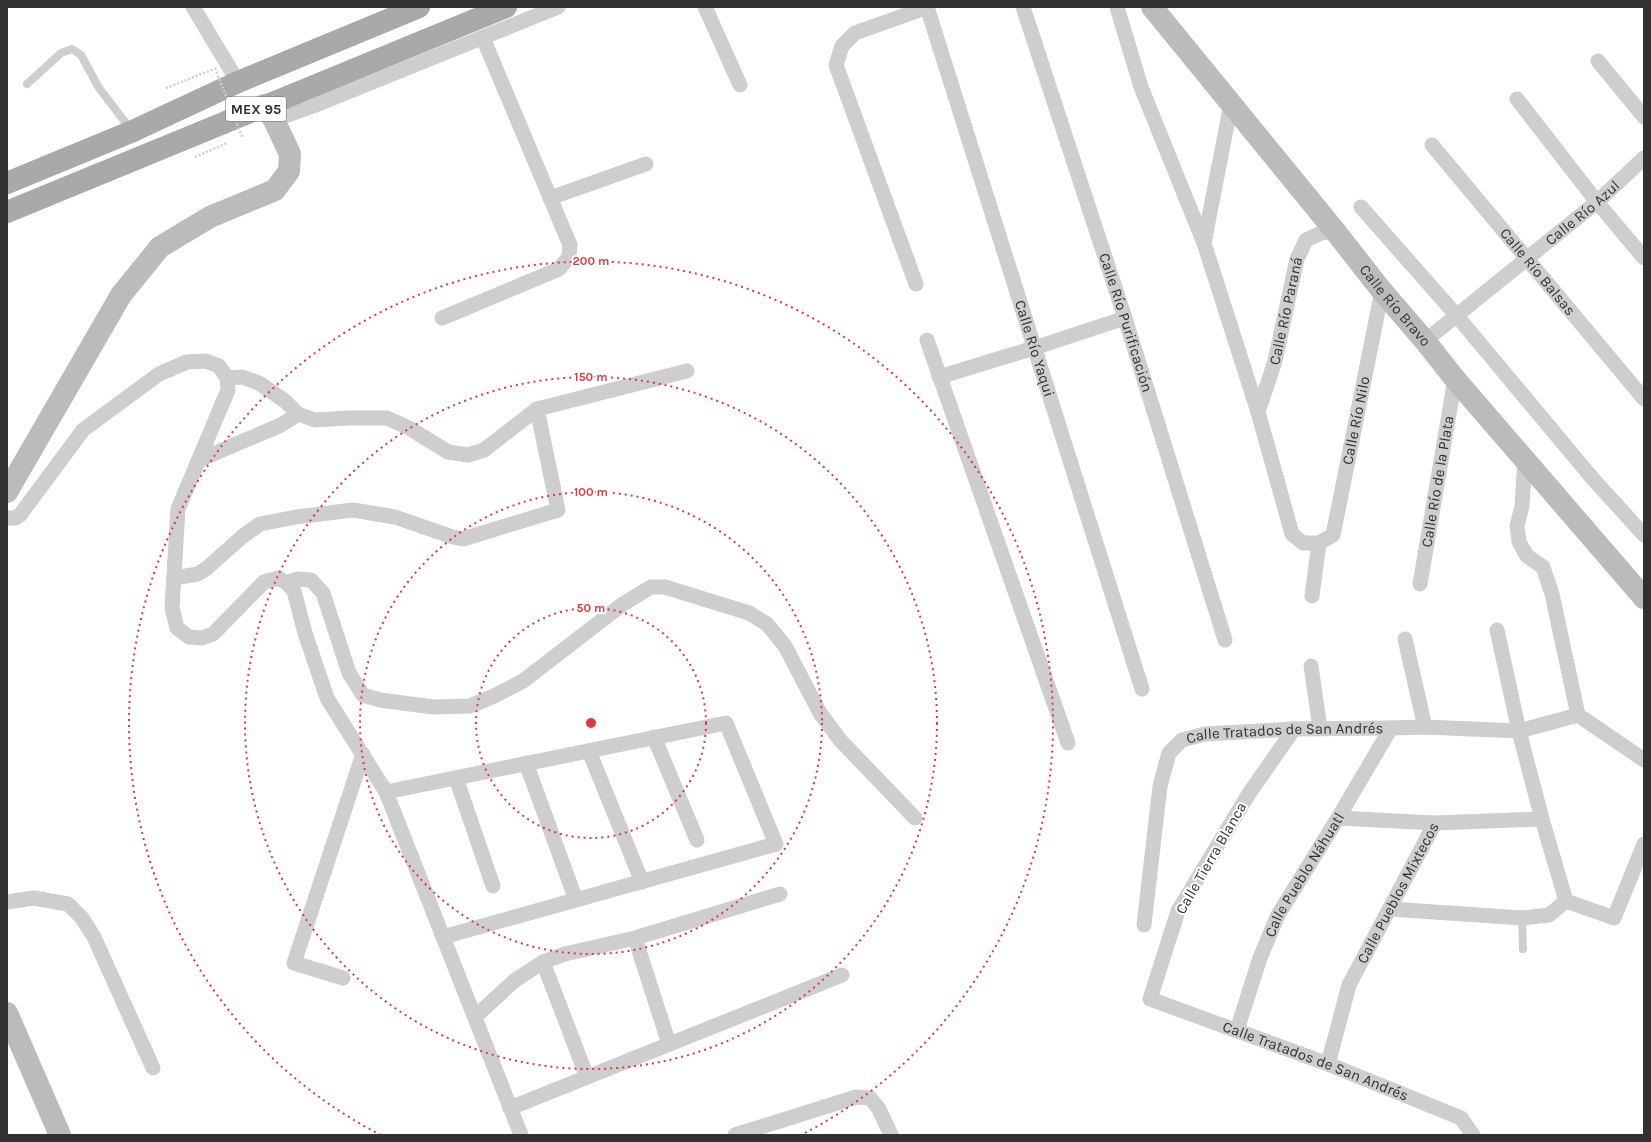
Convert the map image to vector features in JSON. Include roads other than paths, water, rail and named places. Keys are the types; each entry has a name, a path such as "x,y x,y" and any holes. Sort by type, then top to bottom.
{"main road":[{"name":"MEX 95","path":"7,183 133,131 238,82 419,7"},
{"name":"MEX 95","path":"7,212 269,113 506,7"}],"street":[{"path":"193,7 238,82"},
{"path":"7,492 121,295 160,246 210,217 275,190 288,171 290,154 269,113 320,103 558,7"},
{"path":"705,7 740,84"},
{"path":"916,284 836,65 842,46 855,33 928,7"},
{"name":"Calle Río Yaqui","path":"928,7 1142,689"},
{"name":"Calle Río Purificación","path":"1023,7 1125,318 1225,640"},
{"path":"1117,7 1141,87 1204,243 1258,412 1292,534 1303,543 1319,543 1312,596"},
{"name":"Calle Río Bravo","path":"1152,7 1455,379 1525,458 1644,598"},
{"path":"442,318 559,269 569,258 570,245 483,38"},
{"path":"1598,61 1644,117"},
{"path":"1516,99 1597,202 1644,258"},
{"path":"1204,243 1231,104"},
{"name":"Calle Río Balsas","path":"1432,145 1644,399"},
{"name":"Calle Río Azul","path":"1425,342 1597,202 1644,158"},
{"path":"550,198 646,164"},
{"path":"1361,207 1457,316 1593,479 1644,534"},
{"name":"Calle Río Paraná","path":"1258,412 1275,361 1297,259 1306,240 1321,233 1335,231"},
{"name":"Calle Río Nilo","path":"1319,543 1333,535 1382,291"},
{"path":"939,377 1125,318"},
{"path":"927,340 1068,743"},
{"path":"7,518 15,518 20,515 83,430 159,374 187,362 206,362 219,366 227,378 228,390 178,509 172,608 177,628 189,637 202,638 213,634 264,582 278,578 287,583 294,591 305,633 327,698 386,792 521,1135"},
{"path":"227,378 242,377 259,383 285,401 298,414 316,420 387,418 409,428 448,452 468,455 484,450 536,409 687,371"},
{"name":"Calle Río de la Plata","path":"1420,584 1455,379"},
{"path":"174,578 198,574 207,568 243,536 260,524 354,510 395,517 463,539 558,510 536,409"},
{"path":"199,460 281,425 298,414"},
{"path":"1525,458 1522,506 1516,526 1519,542 1526,556 1543,567 1552,594 1578,715 1644,760"},
{"path":"287,583 297,579 311,580 323,593 349,673 363,695 380,700 433,707 470,706 523,681 623,604 650,587 665,587 749,613 767,624 785,646 820,713 840,740 914,818"},
{"path":"1497,630 1519,731 1542,819 1566,901"},
{"path":"1404,639 1425,727"},
{"path":"1311,666 1320,728"},
{"name":"Calle Tratados de San Andrés","path":"1144,925 1160,786 1169,753 1182,740 1205,734 1320,728 1425,727 1519,731 1578,715"},
{"path":"386,792 726,723 776,844 443,937"},
{"name":"Calle Pueblo Náhuatl","path":"1237,1030 1260,958 1278,915 1391,728"},
{"name":"Calle Tierra Blanca","path":"1150,999 1178,910 1248,795 1294,729"},
{"path":"654,737 696,840"},
{"path":"589,751 642,882"},
{"path":"343,978 294,963 363,754"},
{"path":"526,763 576,900"},
{"path":"456,778 493,886"},
{"path":"1338,818 1434,823"},
{"name":"Calle Pueblos Mixtecos","path":"1328,1064 1349,985 1434,823 1542,819"},
{"path":"1566,901 1614,918 1641,862 1644,844"},
{"path":"475,1017 514,981 543,962 565,954 635,938 780,894"},
{"path":"7,902 34,898 68,904 82,918 94,937 153,1068"},
{"path":"1390,908 1522,918 1549,915 1566,901"},
{"path":"635,938 669,1044"},
{"path":"543,962 587,1077"},
{"path":"510,1108 842,975"},
{"name":"Calle Tratados de San Andrés","path":"1150,999 1328,1064 1461,1118 1473,1135"},
{"path":"7,1013 54,1133"},
{"path":"735,1135 856,1097 870,1098 879,1109 891,1135"}],"lane":[{"path":"27,84 61,53 72,49 81,55 99,88 133,131"},
{"path":"1522,918 1523,949"}]}
